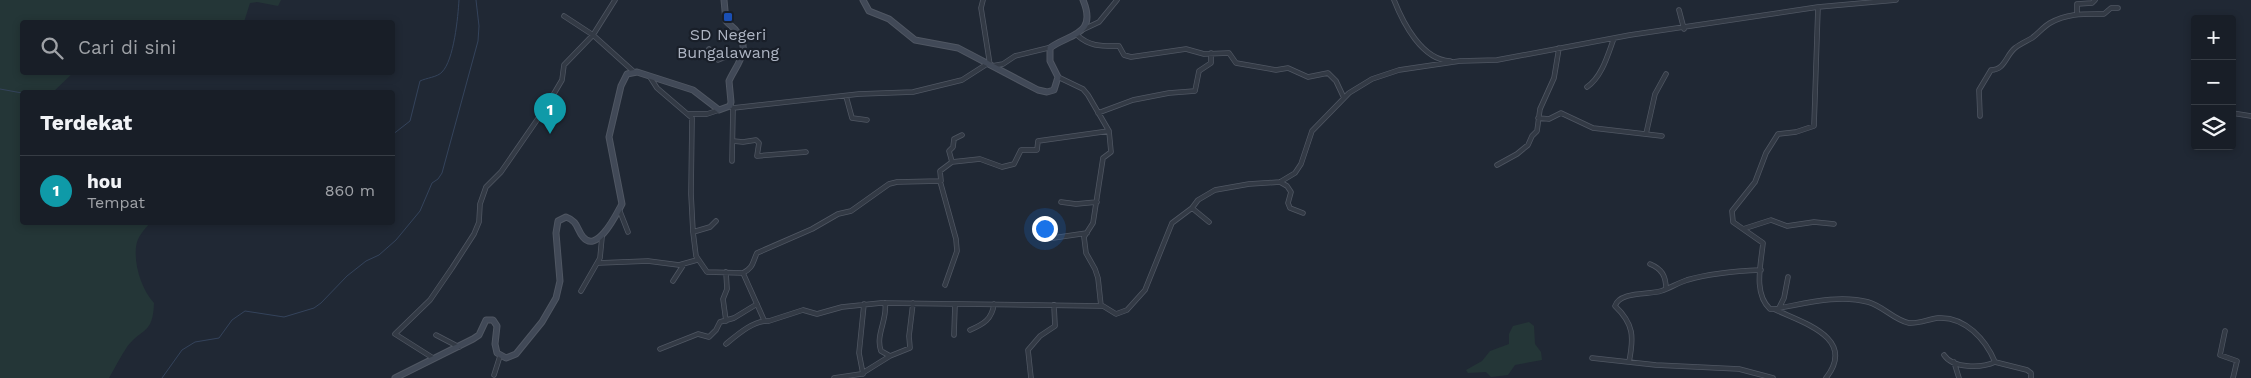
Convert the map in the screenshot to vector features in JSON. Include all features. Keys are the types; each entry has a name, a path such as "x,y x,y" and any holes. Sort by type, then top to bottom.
{"street":[{"path":"433,358 396,334 430,300 452,268 474,234 479,222 482,195 486,187 501,172 551,99 562,80 564,65 593,35 615,0"},
{"path":"724,0 726,21 738,33 743,50 741,63 729,81 733,141 732,161"},
{"path":"863,0 869,11 889,19 914,40 958,48 1043,92 1054,90 1058,77"},
{"path":"983,0 981,8 989,65"},
{"path":"1082,30 1085,17 1083,0"},
{"path":"689,114 707,114 731,107 913,92 962,80 989,65 1003,64 1012,57 1052,47 1077,35 1082,30 1099,22 1117,0"},
{"path":"1394,0 1410,31 1432,55 1446,61 1460,62"},
{"path":"726,344 745,329 764,320 803,310 817,314 864,304 1101,306 1116,314 1127,310 1145,290 1169,226 1192,208 1198,200 1214,190 1249,184 1280,182 1297,170 1312,131 1344,98 1357,87 1399,70 1460,62 1497,60 1614,38 1684,29 1818,7 1896,0"},
{"path":"2077,14 2077,4 2092,3 2095,0"},
{"path":"1818,7 1814,126 1796,132 1781,132 1774,138 1755,182 1732,211 1733,222 1763,243 1760,291 1768,307 1819,329 1830,340 1834,356 1832,368 1826,378"},
{"path":"1980,116 1979,92 1991,70 1997,70 2016,47 2060,18 2077,14 2104,14 2111,8 2118,8"},
{"path":"1679,10 1684,29"},
{"path":"564,16 593,35 633,71 699,93 707,102 719,110"},
{"path":"1077,35 1086,43 1100,46 1119,46 1124,55 1131,57 1186,49 1201,54 1229,53 1239,63 1276,70 1285,68 1304,76 1328,73 1336,81 1344,98"},
{"path":"1587,87 1594,81 1602,68 1614,38"},
{"path":"1052,47 1049,51 1050,61 1058,77 1083,89 1110,131 1112,149 1103,160 1093,223 1084,237 1086,254 1095,269 1101,306"},
{"path":"1497,164 1517,154 1529,145 1538,129 1538,118 1554,78 1559,48"},
{"path":"709,49 716,60 743,50"},
{"path":"1098,112 1133,100 1173,92 1195,91 1199,71 1212,63 1211,53"},
{"path":"394,378 459,347 479,335 486,320 492,320 497,326 495,350 500,356 510,358 516,354 542,322 556,298 560,281 556,233 558,222 566,217 571,218 583,237 589,242 594,242 602,237 619,209 622,200 608,137 624,77 633,71"},
{"path":"1646,134 1655,94 1666,74"},
{"path":"650,77 657,88 689,114 692,122 691,194 693,232 698,260 707,272 743,272 753,266 757,253 812,229 838,214 851,211 889,184 941,182"},
{"path":"846,97 852,118 867,120"},
{"path":"1538,118 1549,119 1561,114 1593,128 1662,136"},
{"path":"2236,114 2251,116"},
{"path":"945,285 957,251 947,203 942,196 940,171 952,162 983,160 1002,167 1014,164 1021,150 1038,150 1038,141 1110,131"},
{"path":"952,162 948,153 953,147 954,139 962,135"},
{"path":"733,141 756,140 759,143 757,156 806,152"},
{"path":"1280,182 1287,186 1291,192 1288,203 1290,208 1303,213"},
{"path":"1061,202 1076,204 1096,202"},
{"path":"1192,208 1209,222"},
{"path":"619,209 628,232"},
{"path":"1743,229 1771,220 1787,226 1814,222 1834,224"},
{"path":"693,232 710,227 716,221"},
{"path":"1053,238 1087,233"},
{"path":"581,291 598,263 602,237"},
{"path":"598,263 648,261 684,264 698,260"},
{"path":"673,281 684,264"},
{"path":"1650,264 1661,270 1666,280 1666,289"},
{"path":"1629,362 1631,330 1626,316 1615,304 1624,298 1666,289 1686,280 1716,274 1761,270"},
{"path":"726,272 727,289 723,299 726,321"},
{"path":"743,272 764,320"},
{"path":"1779,308 1788,277"},
{"path":"1774,309 1807,302 1853,300 1869,302 1908,323 1928,319 1951,319 1979,336 1989,347 1995,362"},
{"path":"885,303 887,313 879,347 881,351 890,356"},
{"path":"834,378 863,374 890,356 910,348 909,336 913,303"},
{"path":"660,349 698,334 709,337 716,330 719,323 757,304"},
{"path":"863,374 862,361 858,353 864,304"},
{"path":"954,335 955,304"},
{"path":"970,330 983,324 992,316 994,304"},
{"path":"1032,378 1028,350 1040,336 1055,326 1054,305"},
{"path":"2225,330 2220,355 2237,361 2233,378"},
{"path":"436,336 459,347"},
{"path":"1944,355 1954,362 1981,366 1995,362 2027,370 2031,373 2032,378"},
{"path":"494,375 500,356"},
{"path":"1592,358 1739,369 1773,378"},
{"path":"1954,362 1959,378"}],"shaded area":[{"path":"0,0 281,0 278,6 257,2 250,3 245,20 20,20 20,75 71,75 55,90 20,90 20,225 148,225 138,240 136,262 143,285 154,303 149,326 127,347 109,378 0,378"},
{"path":"1529,322 1534,326 1535,344 1541,352 1542,360 1515,365 1508,375 1491,377 1486,372 1468,373 1466,370 1482,361 1490,351 1509,344 1509,334 1513,326"}],"waterway":[{"path":"395,133 410,121 420,81 442,72 450,58 455,38 459,0"},
{"path":"162,378 182,350 195,342 219,338 232,320 245,311 284,317 314,308 347,276 366,261 379,255 396,240 420,211 432,183 442,173 478,41 479,26 476,0"},
{"path":"0,89 20,93"}],"place":[{"name":"SD Negeri Bungalawang","path":"728,17"},
{"name":"hou","path":"550,134"}]}
